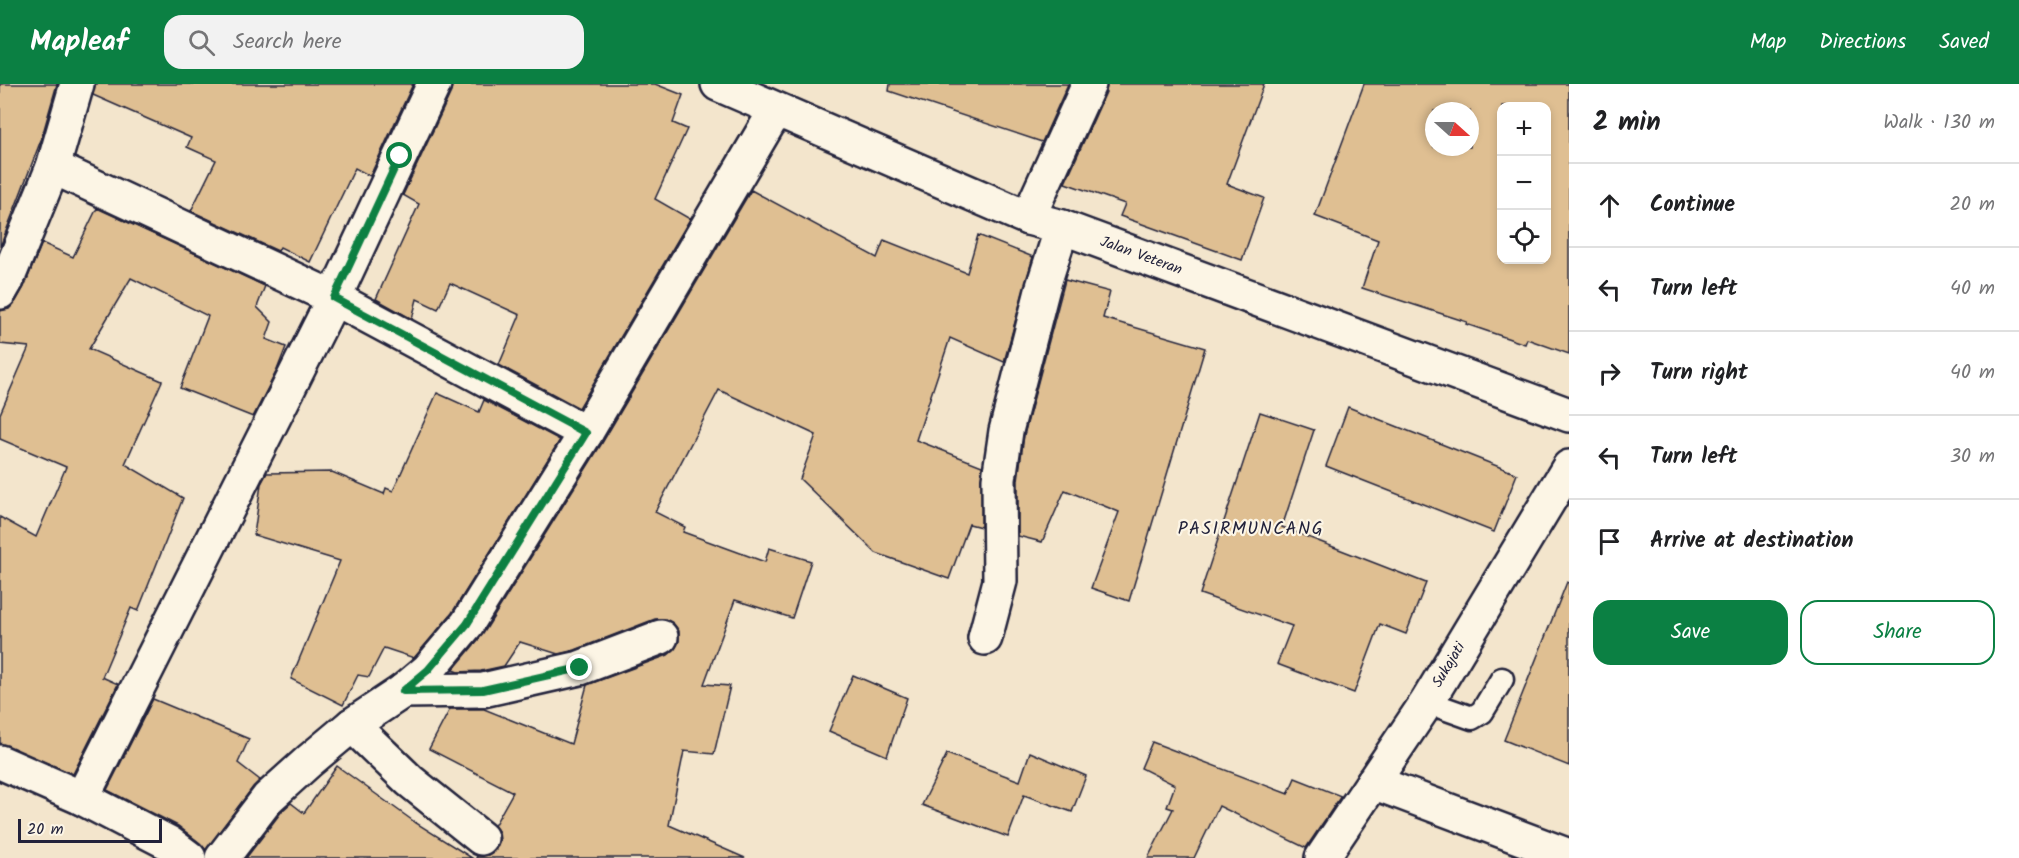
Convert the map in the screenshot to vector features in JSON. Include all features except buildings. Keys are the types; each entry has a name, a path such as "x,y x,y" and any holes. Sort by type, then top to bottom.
{"main road":[{"path":"0,292 53,167 77,84"},
{"path":"82,798 334,298 434,84"},
{"name":"Jalan Veteran","path":"718,84 1028,218 1062,227 1569,415"},
{"path":"1028,218 1089,84"},
{"path":"222,858 268,798 352,725 403,691 428,670 467,624 586,433 776,110"},
{"path":"53,167 334,298 586,433"},
{"path":"985,638 1000,581 999,479 1006,431 1043,287 1062,227"},
{"name":"Sukajati","path":"1322,858 1427,702 1569,467"},
{"path":"403,691 483,690 580,668 661,637"},
{"path":"352,725 410,781 481,838"},
{"path":"0,762 82,798 170,843 189,858"},
{"path":"1373,782 1569,856"}],"lane":[{"path":"1427,702 1472,718 1482,712 1502,679"}],"district":[{"name":"PASIRMUNCANG","path":"1251,529"}],"route":[{"path":"400,156 334,298 586,433 467,624 428,670 403,691 483,690 580,668"}]}
